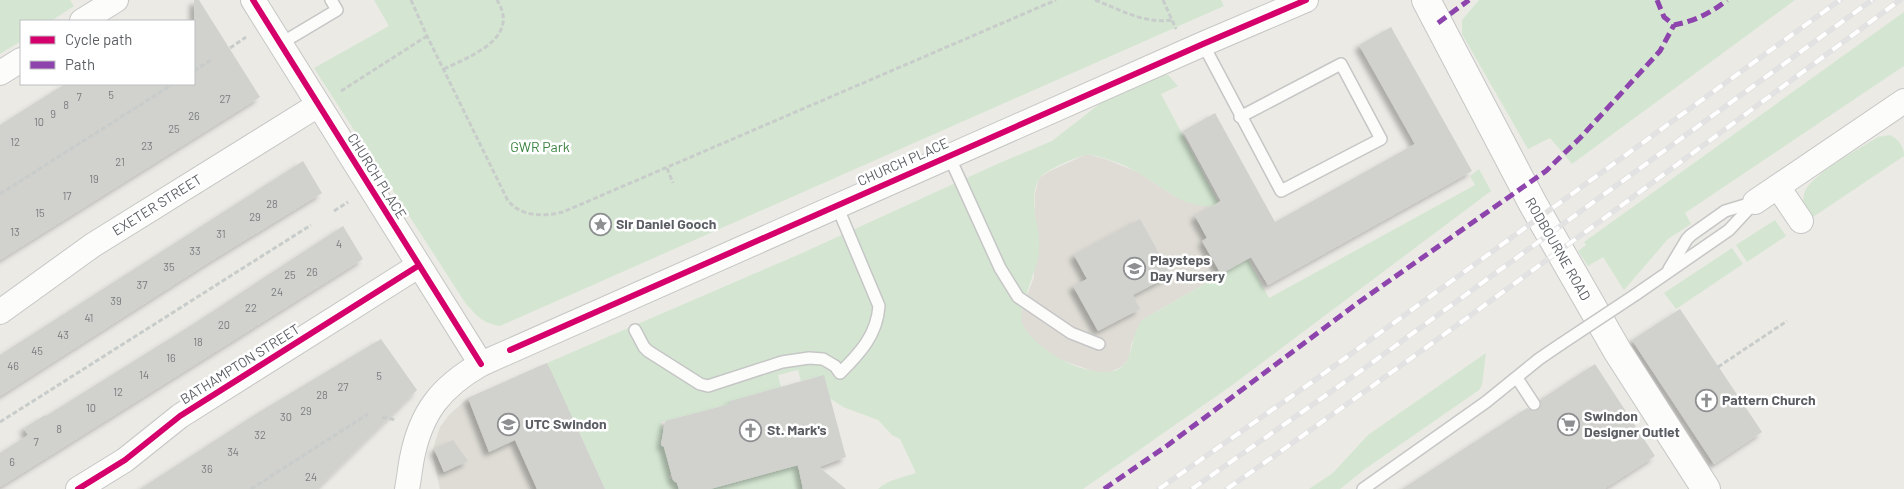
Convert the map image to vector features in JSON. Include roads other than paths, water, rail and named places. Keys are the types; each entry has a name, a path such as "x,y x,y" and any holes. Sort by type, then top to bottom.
{"main road":[{"name":"RODBOURNE ROAD","path":"1426,0 1532,204 1618,352 1706,489"}],"street":[{"path":"84,20 116,0"},
{"name":"CHURCH PLACE","path":"253,0 481,364 1302,1"},
{"path":"0,73 20,61"},
{"path":"1755,202 1903,103"},
{"name":"EXETER STREET","path":"0,312 93,246 318,105"},
{"path":"1778,187 1800,221"},
{"name":"BATHAMPTON STREET","path":"78,489 125,460 180,416 418,266"},
{"path":"407,489 411,460 417,438 431,407 445,388 481,364"}],"lane":[{"path":"280,44 337,10 331,0"},
{"path":"1203,44 1240,117 1281,191 1381,139 1341,64 1240,117"},
{"path":"949,156 1000,268 1018,297 1071,333 1099,344"},
{"path":"1363,489 1486,402 1561,344 1729,230 1755,202"},
{"path":"1666,273 1687,239 1724,211 1755,202"},
{"path":"635,330 648,351 700,384 708,386 782,362 809,358 823,359 835,366 840,373 867,343 877,322 879,306 837,206"},
{"path":"1517,378 1534,404"}],"railway":[{"path":"1159,489 1312,382 1840,0"},
{"path":"1192,489 1362,370 1872,0"},
{"path":"1227,489 1481,308 1900,0"}],"place":[{"name":"Sir Daniel Gooch","path":"600,224"},
{"name":"Playsteps Day Nursery","path":"1134,268"},
{"name":"Pattern Church","path":"1706,400"},
{"name":"UTC Swindon","path":"509,424"},
{"name":"Swindon Designer Outlet","path":"1568,424"},
{"name":"St. Mark's","path":"751,430"}],"park label":[{"name":"GWR Park","path":"540,147"}]}
